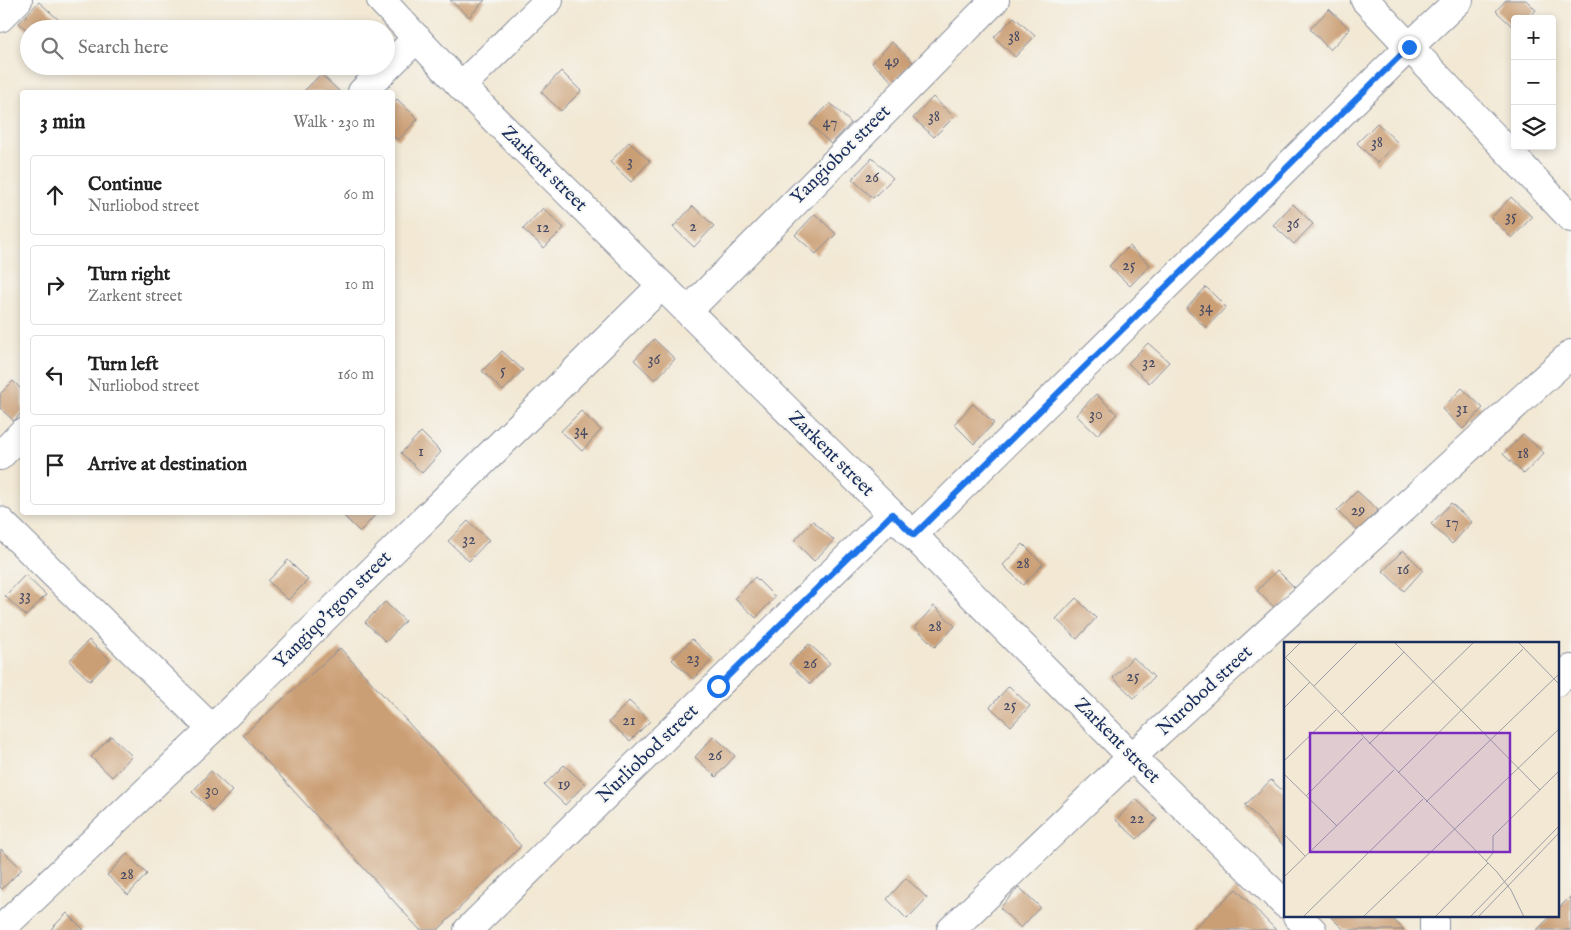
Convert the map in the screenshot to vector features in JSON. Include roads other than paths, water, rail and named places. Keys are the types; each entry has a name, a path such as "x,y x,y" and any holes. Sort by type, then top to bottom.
{"street":[{"path":"0,18 18,0"},
{"name":"Zarkent street","path":"381,0 460,86 914,535 1132,758 1284,903"},
{"path":"460,86 549,0"},
{"name":"Yangiobot street","path":"688,310 995,0"},
{"path":"1365,0 1571,218"},
{"path":"914,535 1459,0"},
{"path":"395,60 417,38"},
{"path":"364,90 379,75"},
{"name":"Yangiqo'rgon street","path":"0,930 212,729 661,286"},
{"name":"Nurobod street","path":"951,930 1132,758 1571,354"},
{"path":"0,456 20,435"},
{"name":"Nurliobod street","path":"468,930 892,514"},
{"path":"0,521 212,729"},
{"path":"1558,681 1571,669"},
{"path":"1299,918 1312,930"}]}
